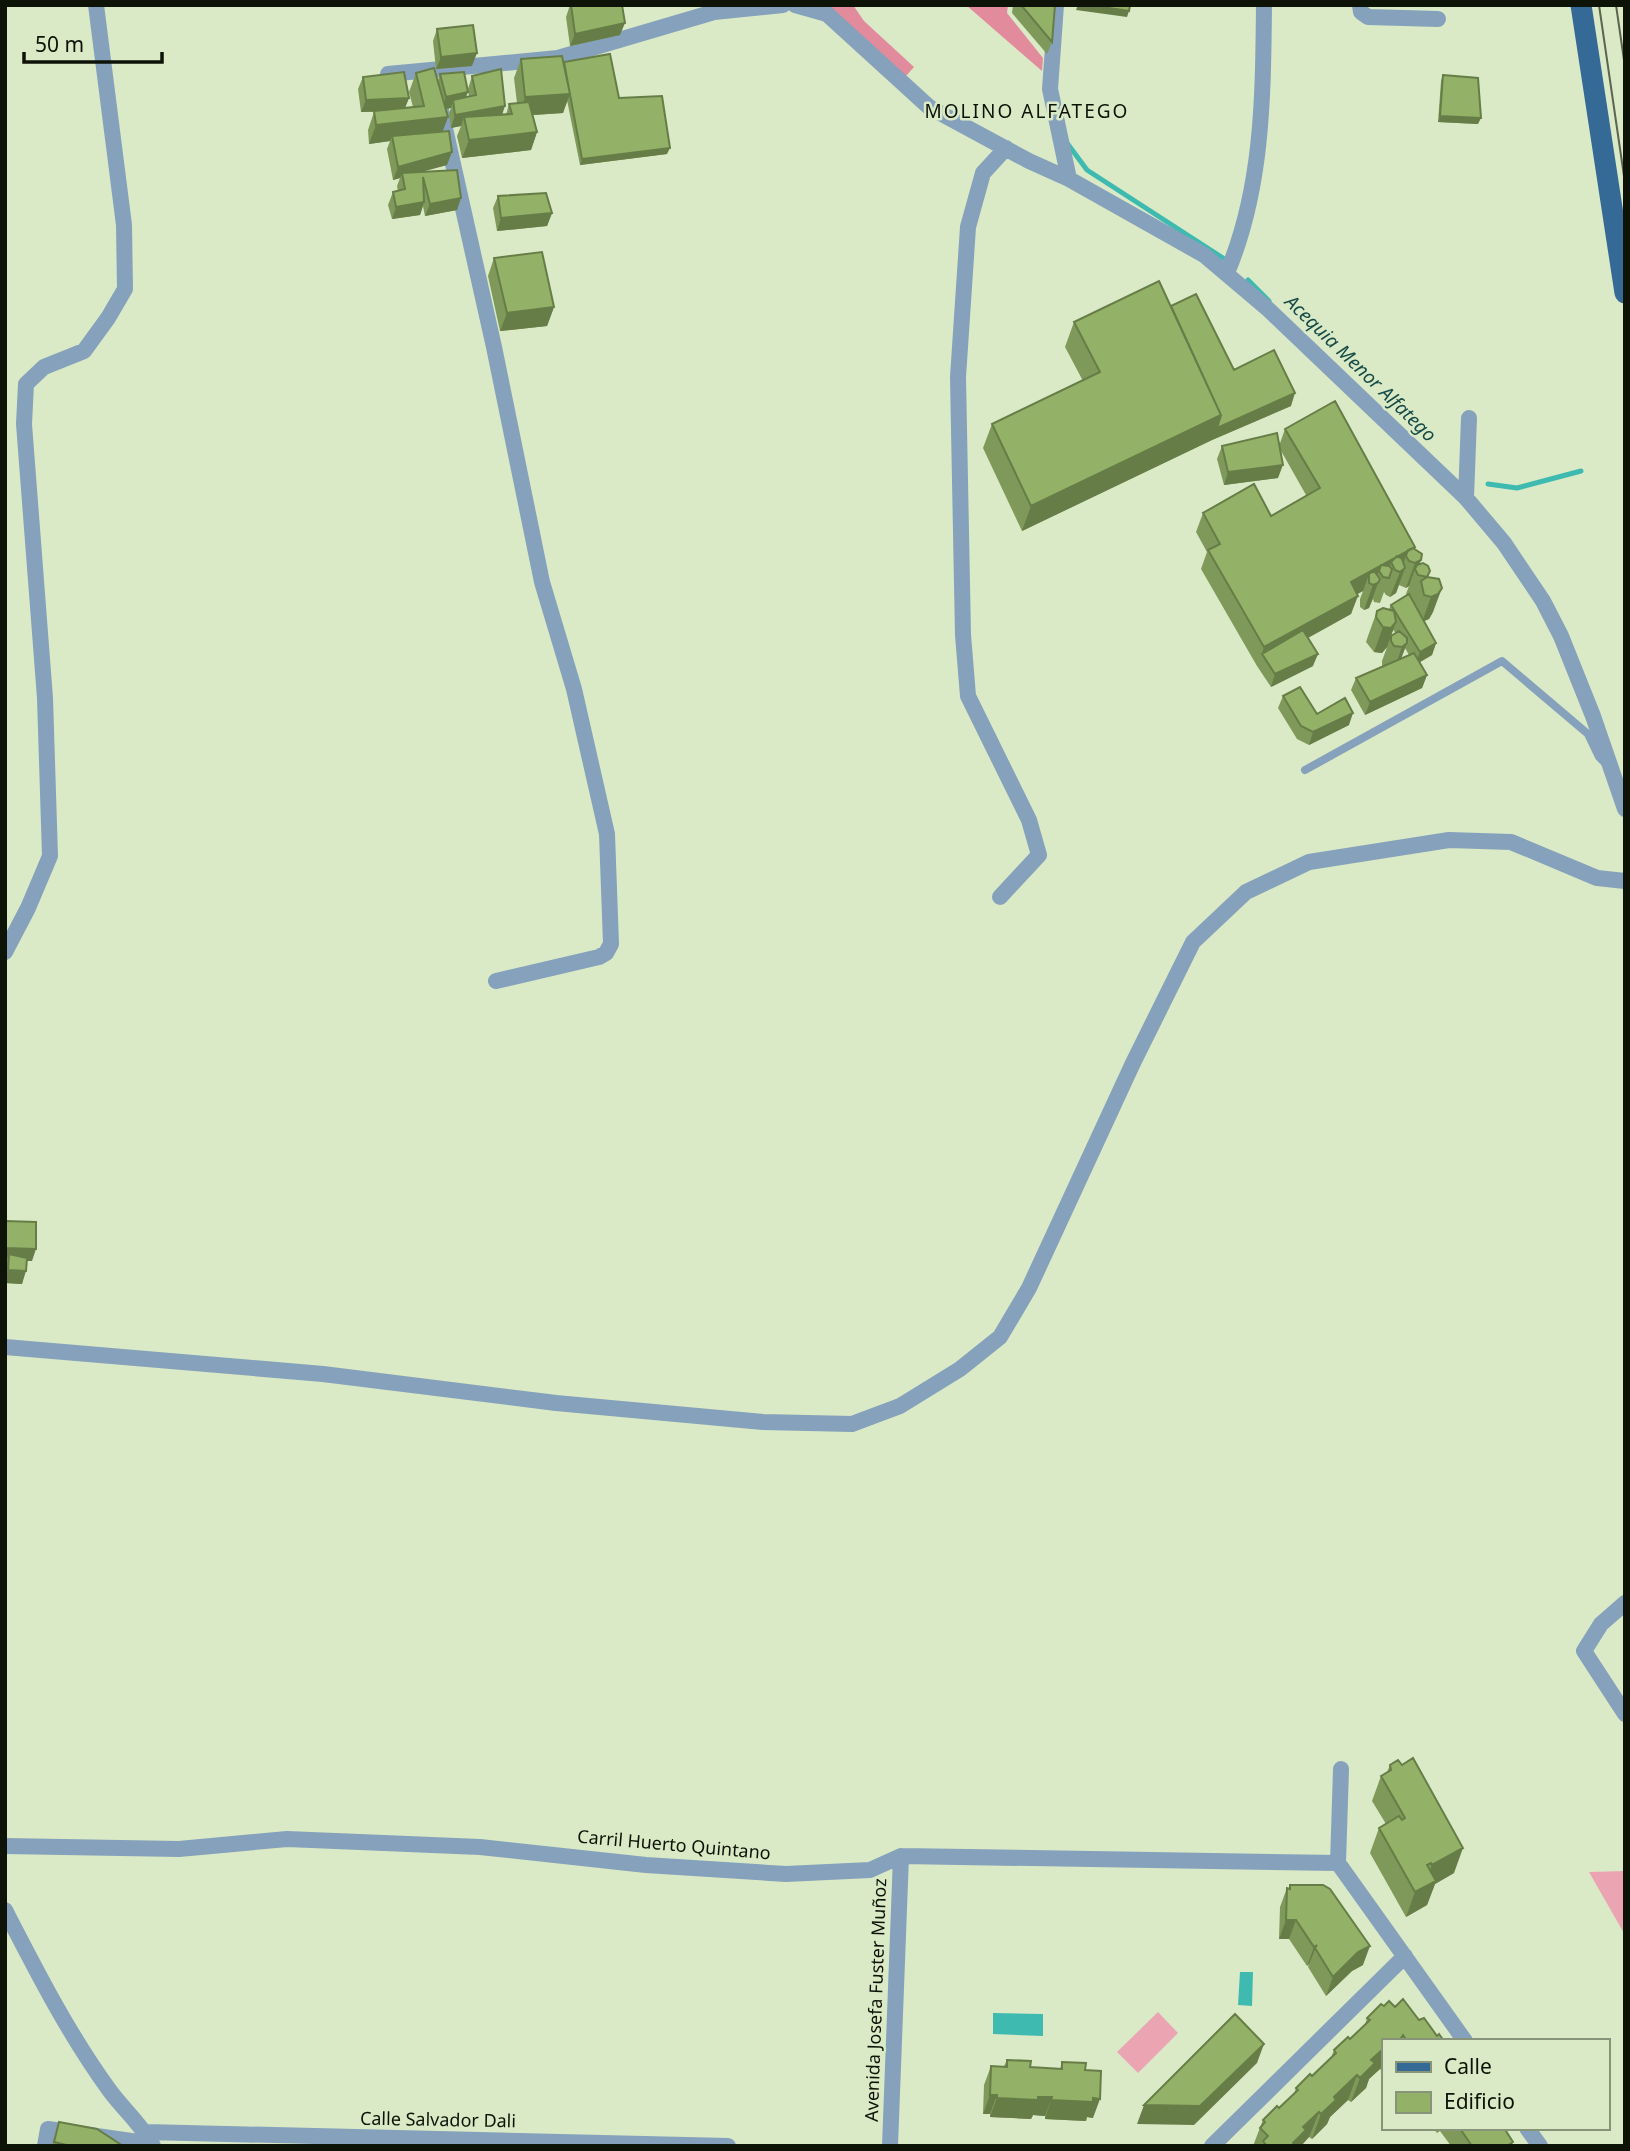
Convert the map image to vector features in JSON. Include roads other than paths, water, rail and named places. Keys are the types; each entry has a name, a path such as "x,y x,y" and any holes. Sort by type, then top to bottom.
{"main road":[{"path":"1581,5 1625,293"}],"street":[{"path":"5,952 28,908 50,856 45,698 24,424 26,384 44,367 84,351 125,289 124,225 96,5"},
{"path":"388,74 558,58 714,12 783,5"},
{"path":"795,5 827,14 929,107 1069,179 1204,255 1269,310 1466,498 1504,543 1543,601 1561,636 1625,809"},
{"path":"1056,5 1050,89 1069,179"},
{"path":"1227,273 1241,239 1254,187 1264,93 1264,5"},
{"path":"1360,5 1361,12 1368,17 1438,19"},
{"path":"432,70 491,334 542,582 574,689 607,834 611,944 606,953 599,957 496,981"},
{"path":"1000,897 1039,855 1028,820 968,696 958,377 968,227 982,173 1006,148"},
{"path":"1466,498 1469,418"},
{"path":"5,1347 323,1374 556,1403 750,1421 852,1424 900,1406 960,1369 1000,1337 1029,1287 1133,1063 1193,942 1247,892 1308,862 1449,840 1511,842 1597,878 1625,881"},
{"path":"1625,1603 1601,1624 1584,1651 1625,1714"},
{"path":"1341,1769 1338,1863 1464,2039"},
{"name":"Carril Huerto Quintano","path":"5,1846 179,1849 287,1839 480,1847 646,1865 786,1874 870,1870 901,1856 1338,1863"},
{"name":"Avenida Josefa Fuster Muñoz","path":"890,2146 901,1856"},
{"path":"5,1910 64,2021 110,2091 150,2141"},
{"path":"1212,2146 1405,1956"},
{"name":"Calle Salvador Dali","path":"45,2146 48,2129 150,2141 729,2146"},
{"path":"1528,2130 1539,2146"}],"lane":[{"path":"1305,770 1502,661 1588,734 1599,757 1610,768"}],"water":[{"path":"1240,1972 1253,1972 1252,2006 1238,2005"},
{"path":"993,2013 1043,2014 1043,2036 993,2034"}],"waterway":[{"name":"Acequia Menor Alfatego","path":"1067,143 1087,170 1223,258"},
{"name":"Acequia Menor Alfatego","path":"1248,280 1269,301"},
{"name":"Acequia Menor Alfatego","path":"1488,484 1517,488 1581,471"}],"tram line":[{"path":"1599,5 1625,183"},
{"path":"1616,5 1625,67"}],"district":[{"name":"MOLINO ALFATEGO","path":"1027,111"}]}
